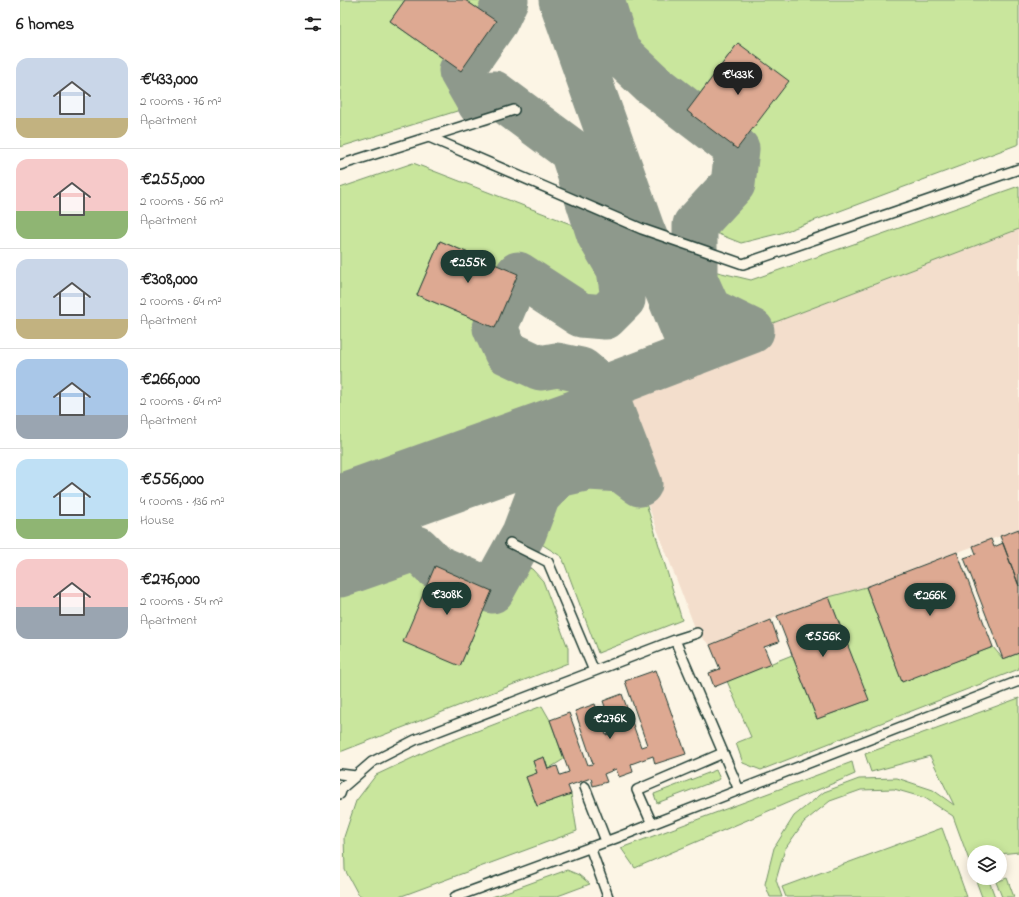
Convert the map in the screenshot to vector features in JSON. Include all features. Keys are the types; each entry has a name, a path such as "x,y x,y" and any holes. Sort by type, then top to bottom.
{"lane":[{"path":"340,165 514,110"},
{"path":"429,137 642,229 743,264 1019,169"},
{"path":"510,543 548,562 594,671"},
{"path":"340,794 342,788 372,762 415,740 697,632"},
{"path":"675,640 739,790"},
{"path":"455,897 652,824 1019,681"},
{"path":"652,824 637,790 723,753"},
{"path":"340,774 356,776"},
{"path":"585,788 606,841"},
{"path":"590,847 608,897"}],"shaded area":[{"path":"1019,229 1019,529 866,587 829,597 777,616 771,620 710,645 697,633 603,388"}],"green space":[{"path":"340,0 405,0 390,21 461,71 480,104 340,147"},
{"path":"465,0 481,0 496,21"},
{"path":"614,0 1019,0 1019,144 781,233 741,243 703,228 738,185 738,43 692,104 627,46"},
{"path":"413,163 599,235 619,269 623,299 605,317 581,315 518,274 440,241 417,295 495,328 511,362 540,368 557,365 581,370 603,388 590,407 340,496 340,188"},
{"path":"1019,186 1019,229 752,331 709,310 695,279 705,269 751,280"},
{"path":"589,468 621,470 640,484 682,620 598,653 562,557 524,533 538,496 558,475"},
{"path":"417,548 435,566 460,666 492,591 509,561 532,569 543,581 568,648 568,663 340,752 340,575"},
{"path":"866,587 902,681 993,647 1003,659 1019,653 1019,669 761,770 743,763 736,743 751,737 727,681 792,655 817,719 868,700 829,597"},
{"path":"1019,698 1019,852 1007,853 1007,845 967,845 967,855 953,816 925,798 894,789 861,790 830,801 804,822 785,849 776,880 782,897 770,897 765,884 774,848 794,816 824,792 859,779 897,778 933,790 954,805 930,756 871,772 865,754"},
{"path":"542,706 550,720 564,759 548,769 544,757 533,761 537,773 526,777 537,806 571,794 577,831 399,897 363,897 358,894 345,870 344,837 356,801 376,775 438,746"},
{"path":"852,762 855,774 635,868 621,848"},
{"path":"716,770 720,779 657,803 654,794"},
{"path":"942,828 967,897 786,897 782,887"},
{"path":"567,870 579,875 590,884 555,897 492,897"},
{"path":"1007,878 1014,897 1002,897 997,885 1007,885"},
{"path":"978,885 991,885 995,897 982,897"}],"building":[{"path":"405,0 465,0 496,21 461,71 390,21"},
{"path":"738,43 789,81 737,149 687,111"},
{"path":"440,241 518,274 495,328 417,295"},
{"path":"1019,529 1019,586 1000,536"},
{"path":"991,539 994,547 1003,543 1019,586 1019,653 1003,659 964,558 976,554 973,546"},
{"path":"957,552 993,647 902,682 866,587"},
{"path":"435,566 492,591 460,666 403,642"},
{"path":"829,597 869,700 817,719 777,616"},
{"path":"771,620 779,642 764,647 771,664 714,687 709,673 720,669 710,645"},
{"path":"656,670 686,754 655,764 653,756 631,764 633,772 619,777 616,769 604,774 607,782 593,786 591,778 568,786 571,794 537,806 526,777 537,773 533,761 544,757 548,769 557,766 560,775 569,772 550,720 569,713 588,765 593,764 575,711 595,704 606,735 614,732 603,701 622,694 641,747 647,745 625,681"}],"taxiway":[{"path":"506,0 496,21 461,71 480,104 494,93 572,151 599,235 619,269 623,299 605,317 581,315 518,274 495,328 506,352 540,368 557,365 581,370 603,388 752,331 709,310 695,279 695,225 733,184 737,149 651,83 618,52 602,0"},
{"path":"561,0 642,229 693,354"},
{"path":"340,496 590,407 603,388 640,484 621,470 589,468 558,475 538,496 524,533 492,591 435,566 417,548 340,575"},
{"path":"340,531 583,444"}]}
